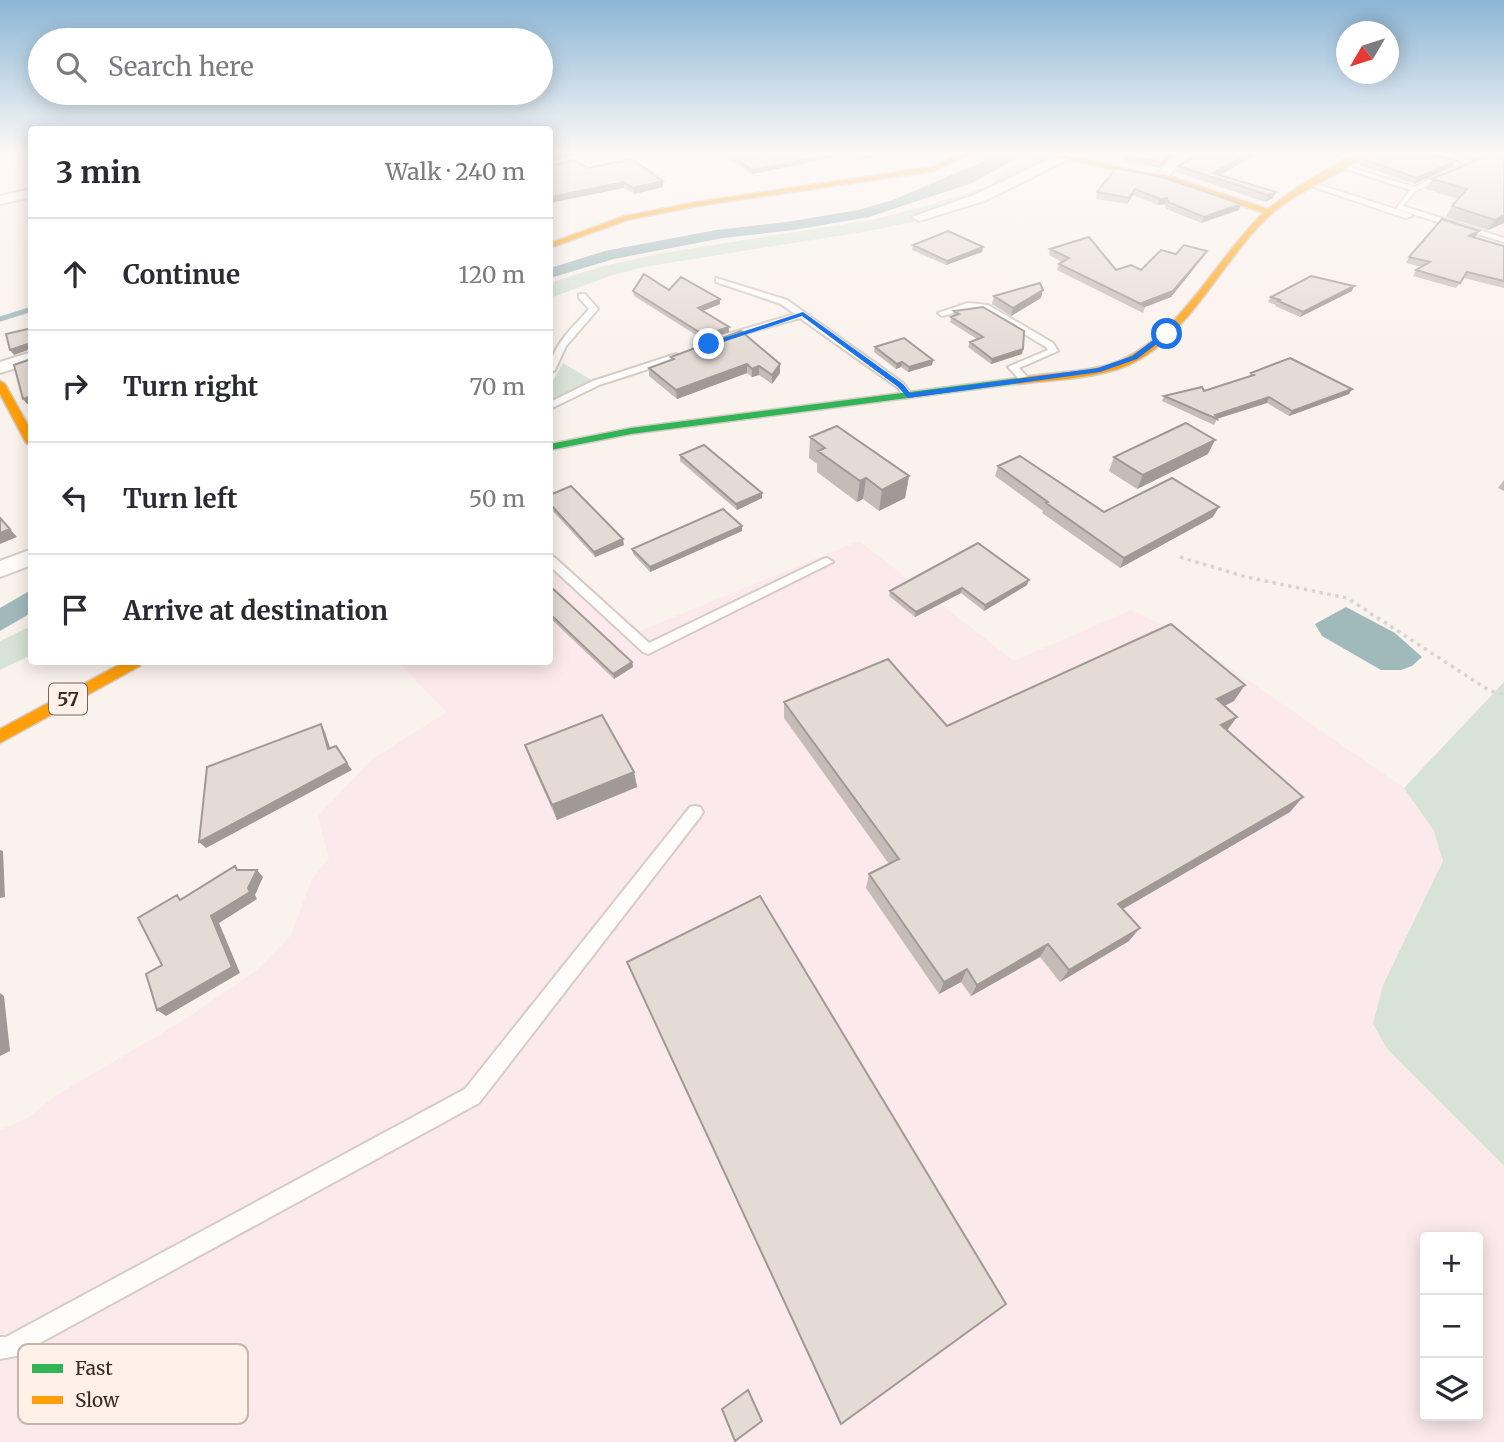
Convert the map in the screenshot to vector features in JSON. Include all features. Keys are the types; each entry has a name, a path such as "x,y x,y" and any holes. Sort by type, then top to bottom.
{"main road":[{"path":"553,245 619,220"},
{"path":"553,446 631,431 1026,381 1119,365 1147,350 1182,317 1260,220"},
{"path":"0,384 28,436"},
{"name":"57","path":"0,737 130,665"}],"street":[{"path":"0,368 28,359"},
{"path":"0,570 28,558"}],"lane":[{"path":"1420,220 1504,248"},
{"path":"1443,220 1504,240"},
{"path":"719,279 772,297 803,314 900,385 908,396"},
{"path":"553,364 562,345 594,309 582,296"},
{"path":"942,313 968,306 985,307 1050,345 1053,351 1013,367 1026,381"},
{"path":"709,344 803,314"},
{"path":"553,404 596,383 676,357"},
{"path":"553,563 648,649 827,562"},
{"path":"0,1348 8,1348 472,1096 695,812"}],"path":[{"path":"1180,557 1245,578 1347,598 1490,691 1504,694"}],"shaded area":[{"path":"1430,220 1453,220 1490,232 1504,225 1504,244"},
{"path":"859,541 1014,661 1131,610 1178,632 1404,788 1434,831 1443,861 1383,985 1388,1050 1504,1166 1504,1442 0,1442 0,1130 27,1118 57,1095 181,1022 256,971 291,935 312,879 329,858 318,816 371,760 447,712 401,665 553,665 553,553 640,631"}],"green space":[{"path":"869,220 921,220 643,267 553,297 553,282 599,267 662,253"},
{"path":"563,363 593,381 553,401 553,381"},
{"path":"28,627 28,656 0,670 0,641"},
{"path":"1504,682 1504,1166 1388,1050 1373,1024 1383,985 1443,861 1434,831 1404,788"}],"water":[{"path":"850,220 723,238 614,259 553,277 553,267 605,251 716,230 787,222"},
{"path":"28,592 28,615 0,631 0,608"},
{"path":"1346,607 1395,633 1422,657 1412,666 1401,670 1381,670 1322,636 1315,624"}],"building":[{"path":"1441,220 1446,220 1479,231 1469,236 1504,246 1504,281 1467,272 1460,283 1416,270 1430,262 1409,257"},
{"path":"948,231 983,247 947,261 913,245"},
{"path":"1089,237 1116,270 1131,265 1141,270 1161,250 1176,254 1184,245 1207,251 1173,291 1142,303 1145,306 1059,264 1069,258 1050,249"},
{"path":"644,274 669,290 681,277 720,299 698,308 729,327 704,335 633,291"},
{"path":"1311,276 1354,286 1303,312 1271,297"},
{"path":"1040,283 1043,290 1013,308 994,296"},
{"path":"983,307 1024,331 1023,349 992,359 970,342 983,337 951,317 959,314 954,311"},
{"path":"28,329 28,344 10,350 6,334"},
{"path":"741,331 780,364 772,375 759,366 752,369 747,364 676,390 649,368 674,359 671,357"},
{"path":"904,338 933,360 909,367 902,362 897,364 875,347"},
{"path":"1290,358 1352,389 1292,411 1269,397 1215,415 1217,419 1164,396 1202,387 1204,391 1254,375 1251,373"},
{"path":"28,360 28,397 23,399 14,365"},
{"path":"1186,423 1215,440 1143,475 1114,457"},
{"path":"837,426 909,476 882,490 866,478 860,481 818,451 825,448 810,437"},
{"path":"704,445 762,493 736,504 680,455"},
{"path":"1020,456 1104,512 1172,478 1219,507 1124,558 998,466"},
{"path":"571,486 623,539 594,552 553,507 553,494"},
{"path":"723,509 742,526 650,567 632,549"},
{"path":"0,518 10,529 0,533"},
{"path":"978,543 1029,580 985,605 962,588 916,612 890,591"},
{"path":"553,589 632,662 613,674 553,617"},
{"path":"1171,624 1245,685 1217,699 1237,717 1221,725 1303,797 1118,904 1140,928 1069,970 1048,944 977,985 967,969 944,982 869,874 899,859 784,702 888,659 947,726"},
{"path":"602,715 634,772 552,805 525,745"},
{"path":"321,724 328,749 336,746 347,763 199,842 207,767"},
{"path":"235,866 237,870 257,870 248,888 250,892 211,916 232,967 157,1010 146,974 162,965 138,918 177,895 180,900"},
{"path":"760,896 1006,1304 841,1424 627,962"},
{"path":"748,1390 762,1421 735,1441 722,1409"}],"waterway":[{"path":"0,319 28,310"}],"traffic: fast":[{"path":"553,446 631,431 1018,381"}],"traffic: slow":[{"path":"553,245 619,220"},
{"path":"1018,381 1102,369 1123,363 1144,351 1179,319 1260,220"},
{"path":"0,384 28,436"},
{"path":"0,737 130,665"}],"route":[{"path":"709,344 783,318 803,314 900,385 908,396 1100,370 1134,358 1167,334"}]}
